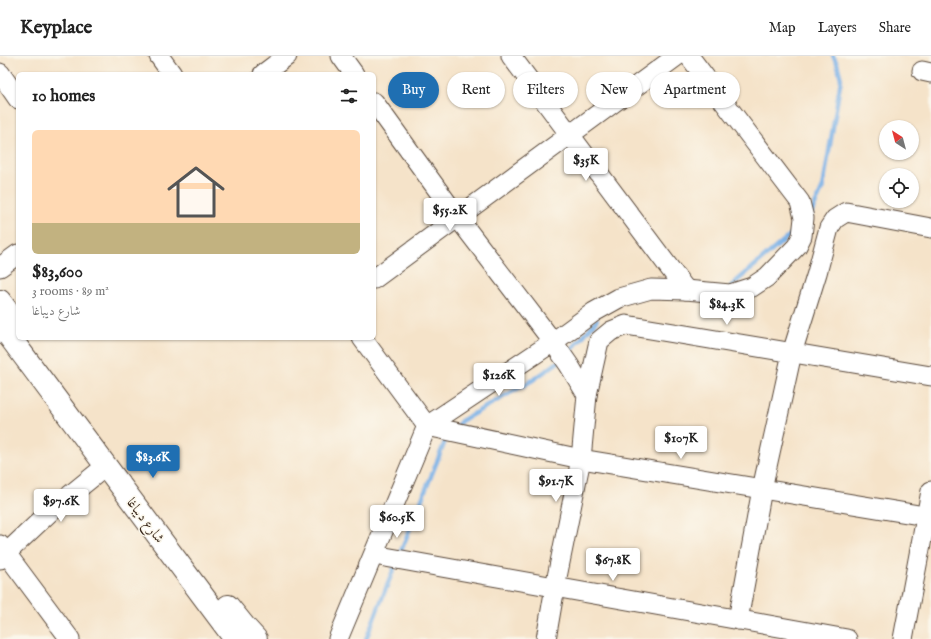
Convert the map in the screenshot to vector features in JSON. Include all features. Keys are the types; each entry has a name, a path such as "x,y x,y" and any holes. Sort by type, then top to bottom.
{"main road":[{"path":"0,300 16,322"},
{"name":"شارع ديباغا","path":"0,324 235,639"},
{"name":"شارع ديباغا","path":"29,340 192,561 244,627 256,639"}],"street":[{"path":"158,56 170,72"},
{"path":"266,72 287,56"},
{"path":"341,56 353,72"},
{"path":"511,56 686,290"},
{"path":"376,278 677,56"},
{"path":"338,639 427,426 561,354 594,312 619,298 651,289 686,290 730,294 752,287 767,277 797,246 802,236 804,218 800,202 689,56"},
{"path":"0,73 16,96"},
{"path":"376,105 458,218 561,354 587,395"},
{"path":"738,620 762,489 792,353 829,228 835,219 846,212 931,228"},
{"path":"0,267 16,255"},
{"path":"546,639 581,458 587,395 600,341 611,331 626,325 931,376"},
{"path":"363,340 427,426 581,458 929,517"},
{"path":"70,639 2,553 106,466"},
{"path":"903,639 929,517 931,491"},
{"path":"374,555 847,639"}],"waterway":[{"path":"810,216 823,187 841,79 837,63 833,56"},
{"path":"731,286 797,229"},
{"path":"567,355 597,320"},
{"path":"456,427 461,421 533,380 561,360"},
{"path":"399,556 446,439 449,435"},
{"path":"366,639 396,563"}]}
